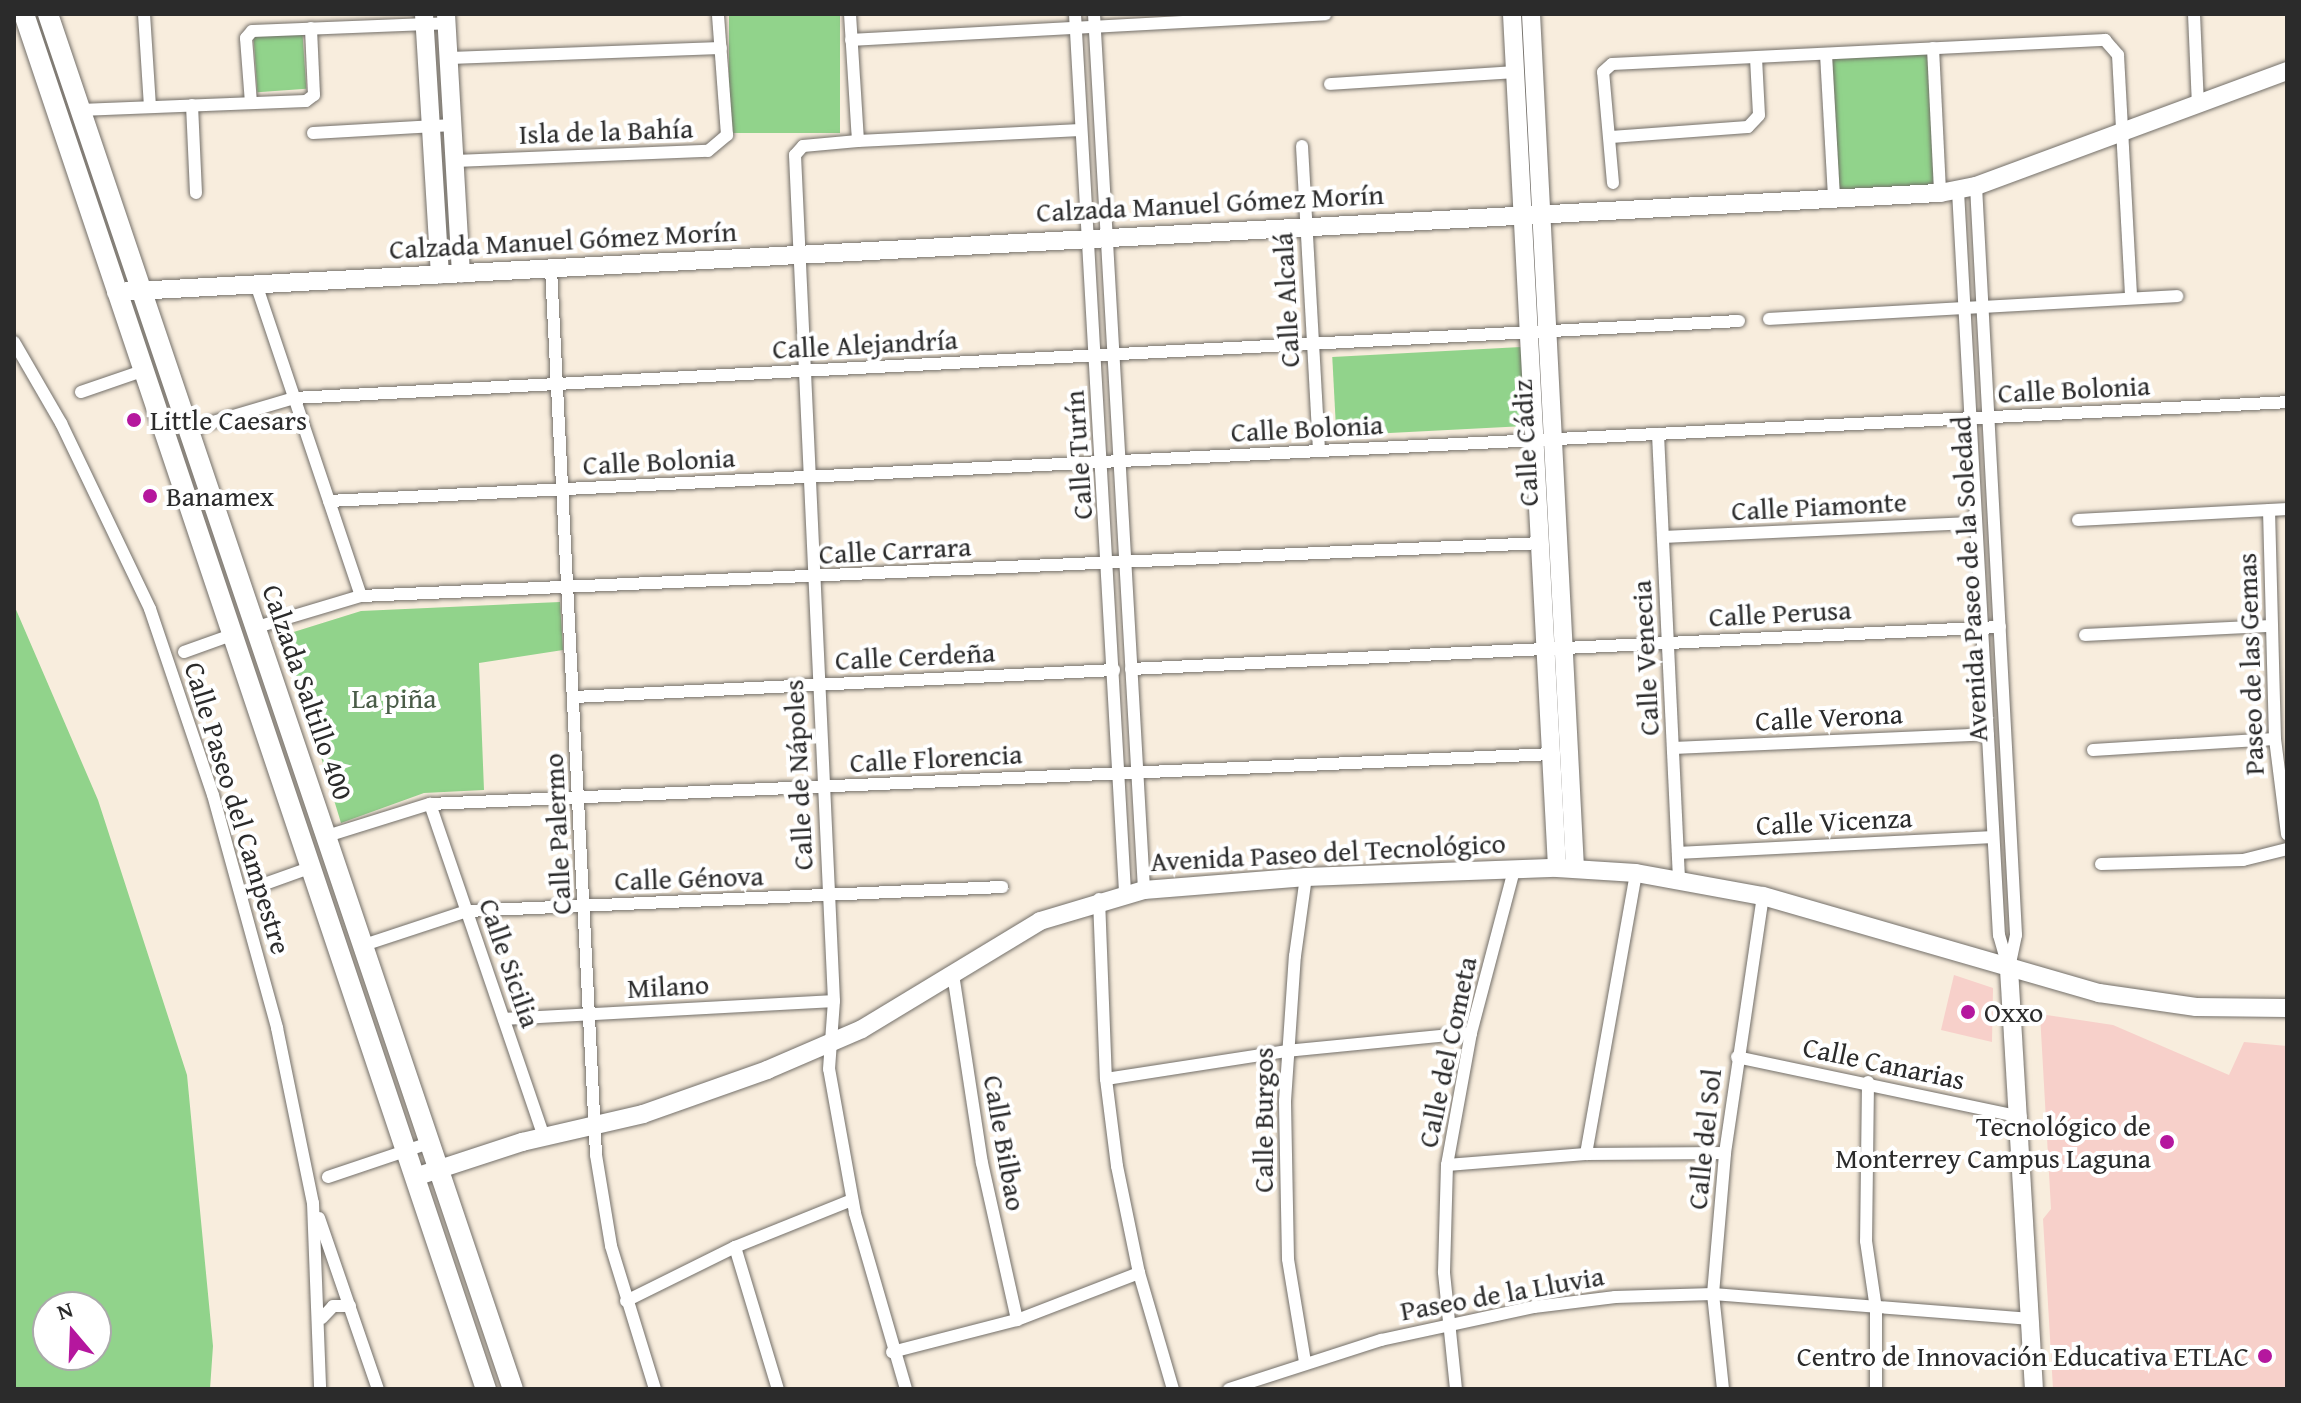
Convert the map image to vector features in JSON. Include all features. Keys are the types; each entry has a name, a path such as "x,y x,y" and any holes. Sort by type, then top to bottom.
{"main road":[{"name":"Calzada Saltillo 400","path":"24,14 486,1389"},
{"name":"Calzada Saltillo 400","path":"48,14 513,1389"}],"street":[{"path":"144,14 150,107"},
{"name":"Isla de la Bahía","path":"455,161 708,151 727,135 718,14"},
{"path":"850,14 858,141 1081,130"},
{"name":"Calle Turín","path":"1075,14 1081,130 1114,355 1137,773 1135,892"},
{"name":"Calle Turín","path":"1094,14 1095,356 1104,462 1119,773 1135,892"},
{"path":"851,40 1325,14"},
{"name":"Calle Cádiz","path":"1512,14 1514,72 1532,214"},
{"name":"Calle Cádiz","path":"1531,14 1532,214 1566,869"},
{"path":"2194,14 2198,104"},
{"path":"251,103 249,33 311,28 355,20 446,18 461,274"},
{"path":"424,19 440,275"},
{"path":"80,110 311,99 311,28"},
{"path":"1613,183 1606,68 2105,40 2118,55 2131,298"},
{"path":"449,58 721,48"},
{"path":"1933,48 1958,190"},
{"path":"1826,54 1834,198"},
{"path":"1611,137 1748,127 1759,115 1756,58"},
{"name":"Calzada Manuel Gómez Morín","path":"116,292 1958,190 2287,71"},
{"path":"1330,84 1514,72"},
{"path":"192,105 196,193"},
{"path":"313,133 453,125"},
{"name":"Calle de Nápoles","path":"858,141 797,149 801,371 834,1001 829,1069 852,1200 892,1352 906,1389"},
{"name":"Calle Alcalá","path":"1302,146 1319,451"},
{"name":"Avenida Paseo de la Soledad","path":"1958,190 1982,307 2016,935 2009,969"},
{"name":"Avenida Paseo de la Soledad","path":"1958,190 1999,935 2009,969 2021,1117 2034,1389"},
{"name":"Calle Palermo","path":"551,269 597,1128 609,1233 626,1301 654,1389"},
{"path":"256,284 361,596"},
{"path":"1769,319 2177,296"},
{"name":"Calle Alejandría","path":"189,429 294,398 1739,321"},
{"name":"Calle Paseo del Campestre","path":"14,342 113,527 167,654 277,1028 313,1203 322,1318 320,1389"},
{"path":"81,392 142,371"},
{"name":"Calle Bolonia","path":"329,501 2287,402"},
{"name":"Calle Venecia","path":"1658,434 1679,879"},
{"name":"Calle Cádiz","path":"1544,440 1540,543 1555,648 1551,754 1566,869"},
{"path":"2078,520 2287,509"},
{"name":"Paseo de las Gemas","path":"2269,510 2275,739 2287,834"},
{"name":"Calle Piamonte","path":"1663,537 1976,523"},
{"name":"Calle Carrara","path":"257,627 361,596 1540,543"},
{"path":"2085,635 2271,626"},
{"name":"Calle Perusa","path":"1555,648 2000,627"},
{"path":"184,652 234,634"},
{"path":"1131,669 1555,648"},
{"name":"Calle Cerdeña","path":"574,697 1114,670"},
{"name":"Calle Verona","path":"1673,748 1988,734"},
{"path":"2093,750 2275,739"},
{"name":"Calle Florencia","path":"327,836 430,804 1551,754"},
{"name":"Calle Sicilia","path":"430,804 544,1137"},
{"name":"Calle Vicenza","path":"1678,853 1993,837"},
{"path":"2101,864 2243,860 2287,849"},
{"path":"259,886 312,867"},
{"name":"Avenida Paseo del Tecnológico","path":"415,1177 544,1137 597,1128 702,1094 831,1043 1040,921 1099,899 1135,892 1306,877 1566,869 1636,873 1763,896 2009,969 2154,1003 2287,1008"},
{"name":"Calle del Cometa","path":"1456,1389 1447,1325 1447,1165 1471,1033 1514,870"},
{"path":"1586,1154 1636,873"},
{"name":"Calle Burgos","path":"1305,1362 1288,1259 1286,1051 1306,877"},
{"name":"Calle Génova","path":"364,945 467,911 1002,887"},
{"name":"Calle del Sol","path":"1723,1389 1713,1294 1737,1057 1763,896"},
{"path":"1099,899 1106,1079 1139,1273 1173,1389"},
{"name":"Calle Bilbao","path":"953,974 982,1163 1017,1320"},
{"name":"Milano","path":"504,1019 834,1001"},
{"path":"1106,1079 1286,1051 1471,1033"},
{"name":"Calle Canarias","path":"1737,1057 1868,1082 2021,1117"},
{"path":"1868,1082 1866,1241 1876,1309 1876,1389"},
{"path":"328,1177 429,1143"},
{"path":"1447,1165 1586,1154 1725,1153"},
{"path":"626,1301 735,1247 852,1200"},
{"path":"313,1203 378,1389"},
{"path":"735,1247 778,1389"},
{"path":"892,1352 1017,1320 1139,1273"},
{"name":"Paseo de la Lluvia","path":"1229,1389 1305,1362 1447,1325 1574,1302 1713,1294 2031,1319"},
{"path":"322,1318 333,1306 350,1306"}],"shaded area":[{"path":"1954,975 1993,988 1992,1042 1941,1030"},
{"name":"Tecnológico de Monterrey Campus Laguna","path":"2040,1014 2113,1025 2229,1075 2244,1042 2287,1046 2287,1389 2053,1389 2043,1219 2051,1209"}],"green space":[{"path":"729,14 840,14 840,133 729,133"},
{"path":"302,27 306,89 257,92 253,30"},
{"path":"1930,52 1937,189 1838,194 1831,57"},
{"path":"1521,347 1525,426 1336,436 1332,357"},
{"name":"La piña","path":"560,602 563,650 479,663 484,790 424,793 341,823 284,635 361,611"},
{"path":"14,605 98,800 187,1075 213,1346 210,1389 14,1389"}],"place":[{"name":"Little Caesars","path":"134,420"},
{"name":"Banamex","path":"150,496"},
{"name":"Oxxo","path":"1968,1012"},
{"name":"Tecnológico de Monterrey Campus Laguna","path":"2167,1142"},
{"name":"Centro de Innovación Educativa ETLAC","path":"2265,1356"}]}
